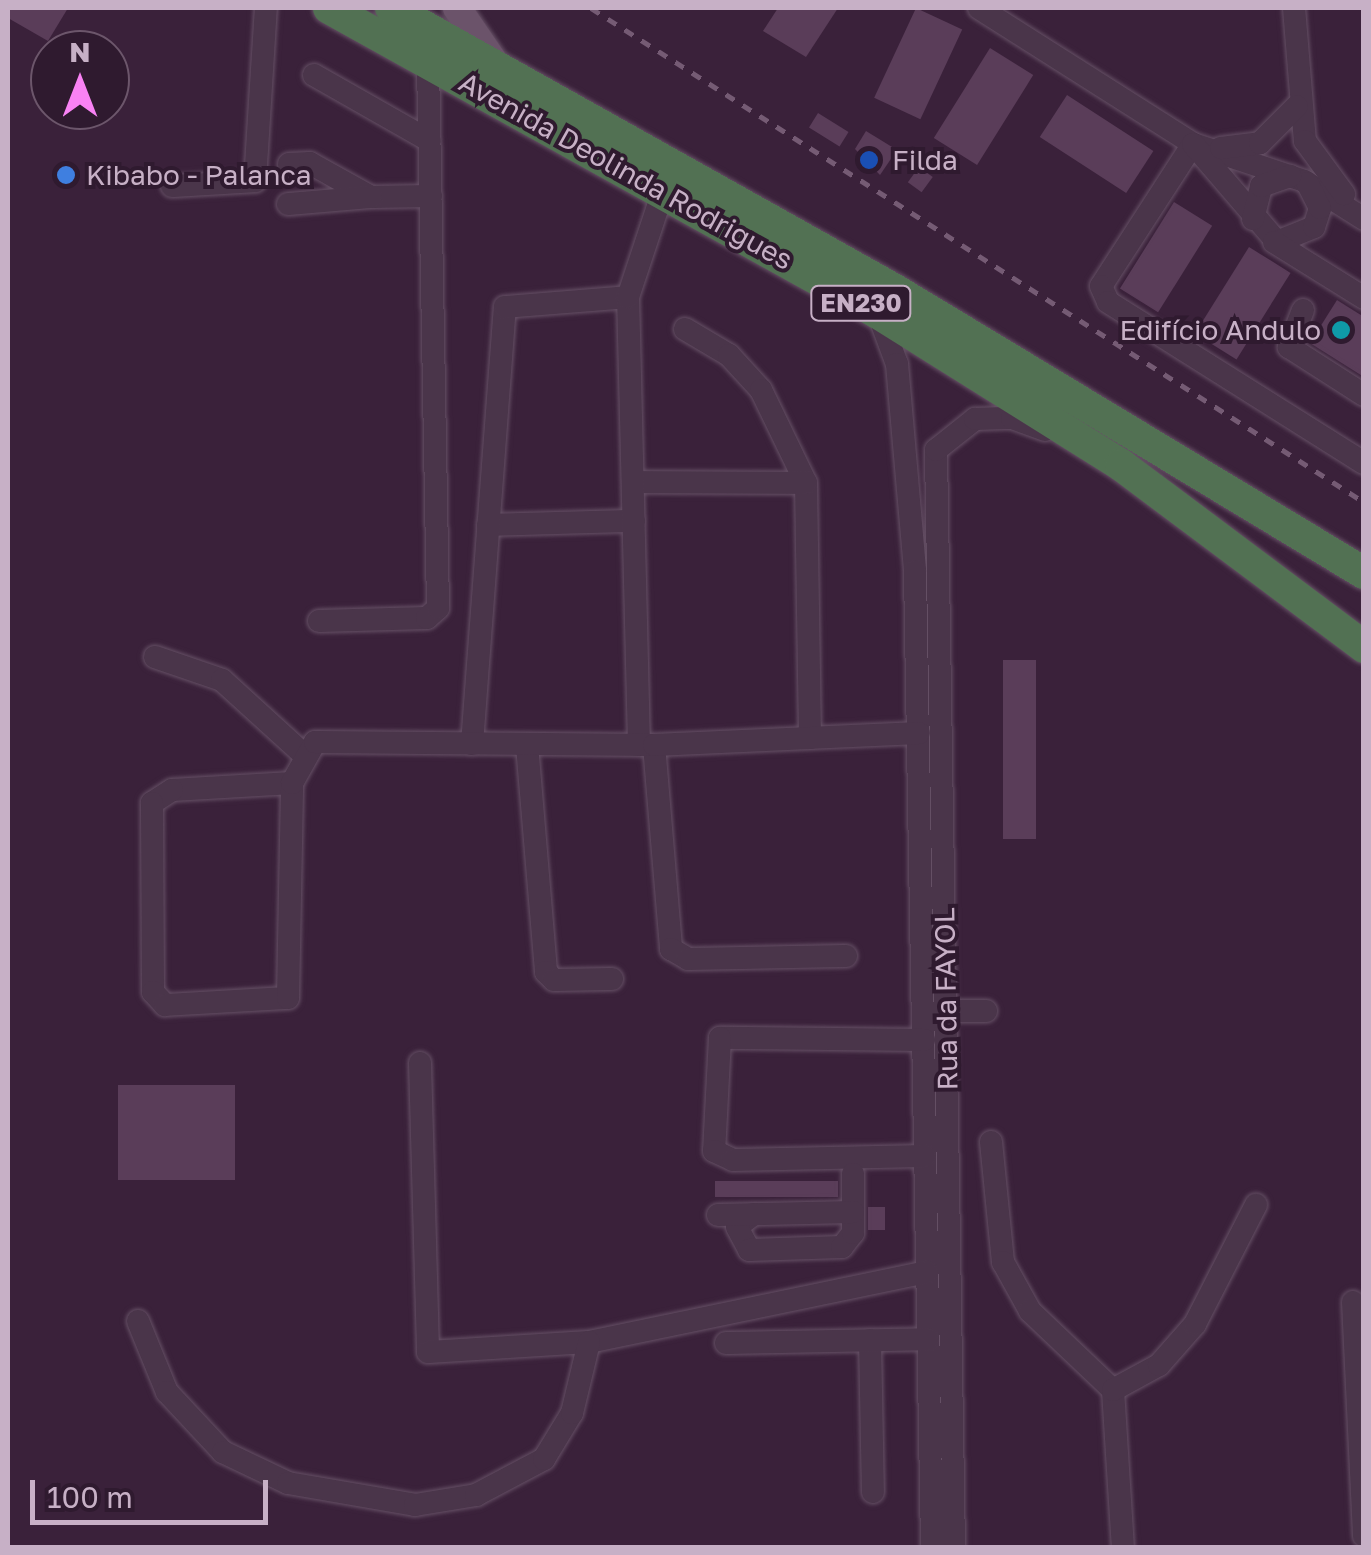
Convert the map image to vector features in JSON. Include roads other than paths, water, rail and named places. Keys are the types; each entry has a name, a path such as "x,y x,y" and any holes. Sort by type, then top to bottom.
{"highway":[{"name":"Avenida Deolinda Rodrigues","path":"329,8 664,188 878,313 1122,465 1364,646"},
{"name":"Avenida Deolinda Rodrigues","path":"391,8 895,290 1364,573"}],"main road":[{"path":"458,8 496,64"}],"street":[{"path":"172,186 256,181 266,8"},
{"path":"979,8 1193,144 1260,228 1364,298"},
{"path":"1294,8 1296,106 1322,174 1364,216"},
{"path":"319,621 427,618 438,608 428,60"},
{"path":"314,75 430,141"},
{"path":"1260,228 1254,153 1296,106"},
{"path":"1193,144 1254,153 1364,216"},
{"path":"1193,144 1101,286 1108,302 1364,463"},
{"path":"288,164 310,163 371,197"},
{"path":"1260,228 1288,243 1314,228 1318,197 1299,179"},
{"path":"1260,228 1261,186 1299,179"},
{"path":"664,188 628,297 634,521 647,745 671,949 688,959 846,956"},
{"path":"288,204 431,196"},
{"path":"472,744 507,303 628,297"},
{"path":"1303,310 1289,346 1364,395"},
{"name":"Rua da FAYOL","path":"878,313 898,364 915,571 932,1548"},
{"path":"685,329 728,355 761,390 806,483 810,738"},
{"name":"Rua da FAYOL","path":"954,1548 936,450 975,419 1012,418 1122,465"},
{"path":"633,482 806,483"},
{"path":"488,525 634,521"},
{"path":"155,657 222,680 302,752"},
{"path":"292,783 172,790 152,803 146,833 157,1000 288,998 292,783 302,752 326,738 647,745 918,733"},
{"path":"527,745 546,972 554,980 612,979"},
{"path":"946,1011 986,1011"},
{"path":"924,1040 720,1038 714,1151 733,1160 925,1156"},
{"path":"420,1063 424,1347 434,1355 589,1342 927,1272"},
{"path":"991,1142 1003,1262 1055,1339 1113,1390 1122,1548"},
{"path":"754,1214 736,1232 749,1250 841,1247 852,1238 853,1174"},
{"path":"1113,1390 1159,1365 1196,1324 1256,1205"},
{"path":"718,1215 854,1212"},
{"path":"841,1247 850,1288"},
{"path":"1353,1302 1364,1536"},
{"path":"138,1321 167,1392 223,1452 288,1483 396,1504 476,1495 544,1458 572,1413 589,1342"},
{"path":"726,1343 928,1339"},
{"path":"870,1340 873,1492"}],"railway":[{"path":"591,8 1364,502"}],"place":[{"name":"Filda","path":"869,160"},
{"name":"Kibabo - Palanca","path":"66,175"},
{"name":"Edifício Andulo","path":"1341,330"}]}
